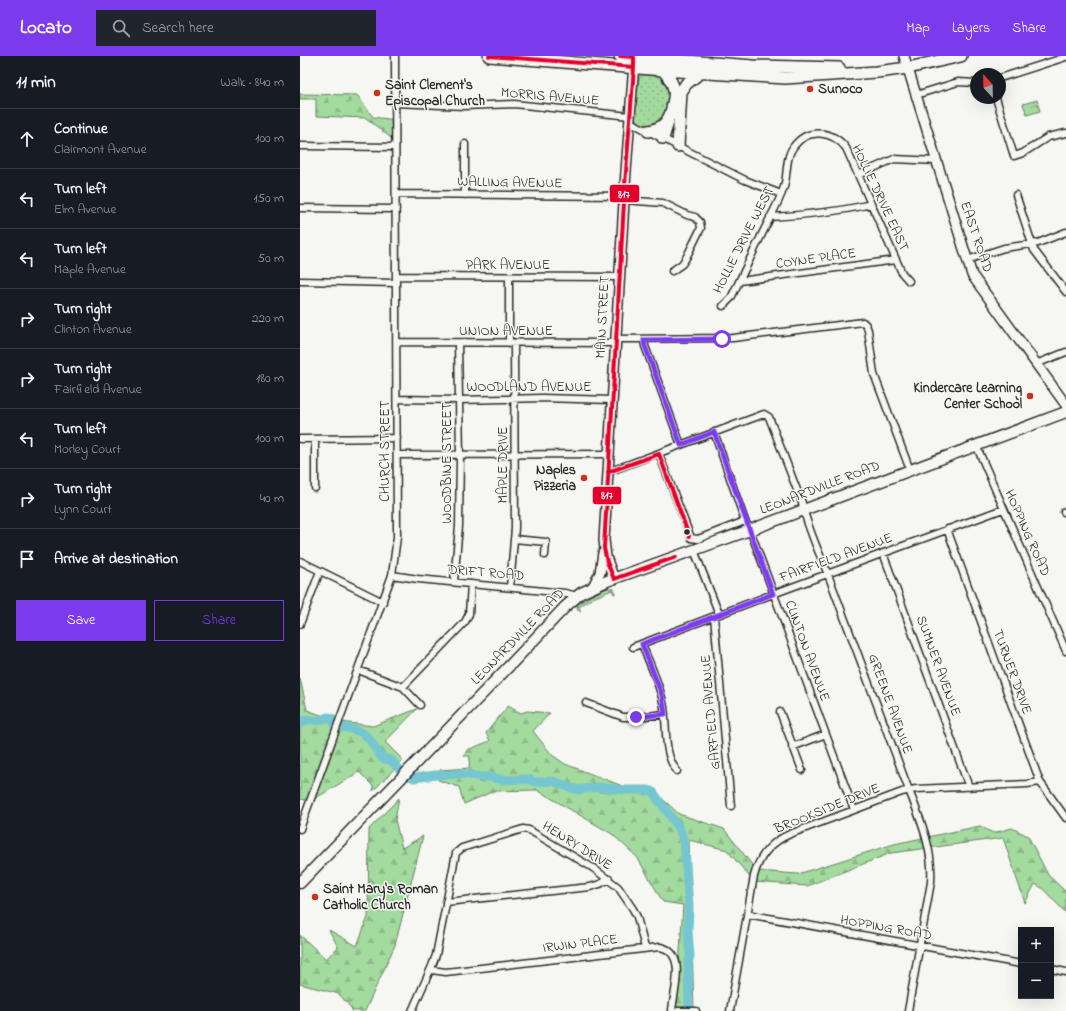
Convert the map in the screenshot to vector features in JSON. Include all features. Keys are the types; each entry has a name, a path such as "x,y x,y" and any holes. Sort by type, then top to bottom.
{"highway":[{"path":"489,56 634,60 739,60 835,68 961,56"},
{"path":"620,56 663,70 786,78 852,74 928,56"},
{"path":"663,70 674,89 672,108 663,138"},
{"path":"678,146 681,92 686,84 701,72"},
{"path":"648,131 656,130 662,127 668,121"}],"main road":[{"name":"LEONARDVILLE ROAD","path":"300,883 577,596 614,579 694,550 747,525 803,510 1066,412"}],"street":[{"name":"CHURCH STREET","path":"300,829 392,575 397,537 395,56"},
{"path":"1006,76 1066,57"},
{"name":"MAIN STREET","path":"614,579 606,557 604,540 619,277 634,60"},
{"name":"EAST ROAD","path":"906,61 967,260 975,280 1066,405"},
{"path":"916,94 958,82 970,83"},
{"name":"MORRIS AVENUE","path":"395,103 464,106 514,104 629,120 634,124 745,180 781,194"},
{"path":"998,104 1014,156 1023,153 1048,138 1066,133"},
{"name":"HOLLIE DRIVE EAST","path":"800,140 806,136 820,133 828,134 846,148 902,273 909,280"},
{"name":"HOLLIE DRIVE WEST","path":"723,306 731,298 740,281 784,188 790,153 800,140"},
{"path":"465,144 465,195"},
{"path":"300,146 395,147"},
{"path":"858,175 894,159 937,161"},
{"name":"WALLING AVENUE","path":"396,194 624,198 663,203 695,217 700,222 701,228 682,264 672,271"},
{"path":"1016,195 1036,252 1066,292"},
{"path":"770,217 800,215 871,204"},
{"path":"300,208 396,209"},
{"path":"967,260 1004,248 1032,244 1066,232"},
{"name":"COYNE PLACE","path":"740,281 896,260"},
{"name":"PARK AVENUE","path":"300,281 509,277 619,277"},
{"name":"MAPLE DRIVE","path":"509,277 515,455 514,539 510,587"},
{"name":"UNION AVENUE","path":"397,342 511,343 734,338 863,322 868,330 874,374 910,470"},
{"path":"644,340 681,445"},
{"name":"WOODBINE STREET","path":"454,582 459,526 460,455 458,343"},
{"path":"1036,364 1066,352"},
{"name":"WOODLAND AVENUE","path":"397,399 612,400"},
{"name":"GREENE AVENUE","path":"714,432 764,414 768,415 928,843 931,863 931,882 908,1011"},
{"path":"608,472 714,432"},
{"name":"CLINTON AVENUE","path":"714,432 747,525 854,810"},
{"path":"300,439 397,438"},
{"path":"315,439 316,488"},
{"name":"HOPPING ROAD","path":"976,445 1066,651"},
{"path":"397,455 610,454"},
{"path":"659,454 691,538 698,538 747,525"},
{"name":"FAIRFIELD AVENUE","path":"634,648 716,615 1003,509"},
{"name":"TURNER DRIVE","path":"947,530 1040,782 1066,818"},
{"path":"514,539 546,542 545,555"},
{"path":"592,588 600,573 604,540"},
{"name":"GARFIELD AVENUE","path":"694,550 716,615 731,806"},
{"name":"SUMNER AVENUE","path":"883,553 969,787"},
{"path":"300,561 382,602"},
{"path":"300,624 320,571"},
{"name":"DRIFT ROAD","path":"392,575 565,593 577,596"},
{"path":"403,687 465,622 469,614 471,584"},
{"path":"642,644 662,695 668,754 677,771"},
{"path":"358,670 403,687 420,705"},
{"path":"586,703 623,717 665,714"},
{"path":"780,712 802,770"},
{"path":"792,747 826,734"},
{"name":"BROOKSIDE DRIVE","path":"730,1011 756,869 761,858 772,845 790,834 909,790 1027,784 1040,782"},
{"name":"HENRY DRIVE","path":"412,1011 431,970 439,943 454,856 458,850 523,829 529,830 593,868 618,887 633,909 642,932 645,948"},
{"path":"446,902 459,902 590,887 609,879"},
{"name":"HOPPING ROAD","path":"747,914 1018,963"},
{"name":"IRWIN PLACE","path":"431,970 446,972 645,948 665,948 670,951 675,958 677,980 672,1011"},
{"path":"1054,970 1066,972"},
{"path":"678,1011 696,1011"}],"green space":[{"path":"643,73 660,75 669,84 668,113 654,126 640,123 635,117 639,78"},
{"path":"300,94 357,95 373,117 396,120 396,142 366,118 316,116 316,99 300,99"},
{"path":"1037,100 1040,111 1027,115 1023,104"},
{"path":"608,588 614,589 615,594 612,590 593,598 579,607 581,612 578,610 577,606 584,600"},
{"path":"300,678 307,710 341,722 373,726 417,709 385,742 403,760 373,791 374,787 359,772 311,801 300,799"},
{"path":"508,706 521,713 527,711 550,713 533,731 552,755 565,764 646,795 652,789 679,814 724,829 757,871 798,874 894,844 980,826 993,833 1012,828 1028,836 1048,875 1066,892 1066,913 1042,888 1035,884 1025,903 1003,838 891,853 807,886 754,882 727,850 689,840 694,1011 676,1011 683,905 663,902 637,857 612,834 537,790 494,791 464,804 459,787 438,780 440,770 469,768 470,756 464,756 467,750 490,741 486,733"},
{"path":"399,798 395,820 402,848 423,836 395,945 365,1011 352,1011 352,1009 339,994 300,984 300,935 326,959 338,947 329,930 357,946 368,917 369,829"}],"waterway":[{"path":"300,724 306,720 310,719 318,721 327,717 332,718 334,724"},
{"path":"342,727 363,733 367,736 382,758 391,760 400,770 414,778 436,775 464,774 503,780 528,779 536,782 553,781 577,790 599,787 623,790 649,790 653,792 679,828 684,841 689,906 689,1005"}],"transit line":[{"name":"817","path":"489,56 634,67"},
{"name":"817","path":"620,56 634,57 634,67 625,185 604,548 607,562 614,579 676,557"},
{"name":"817","path":"608,472 659,454 689,536"}],"place":[{"name":"Sunoco","path":"810,89"},
{"name":"Saint Clement's Episcopal Church","path":"377,93"},
{"name":"Kindercare Learning Center School","path":"1030,396"},
{"name":"Naples Pizzeria","path":"584,478"},
{"name":"Saint Mary's Roman Catholic Church","path":"315,897"}],"route":[{"path":"636,717 665,714 662,695 642,644 773,594 750,530 745,521 714,432 681,445 644,340 722,339"}]}
